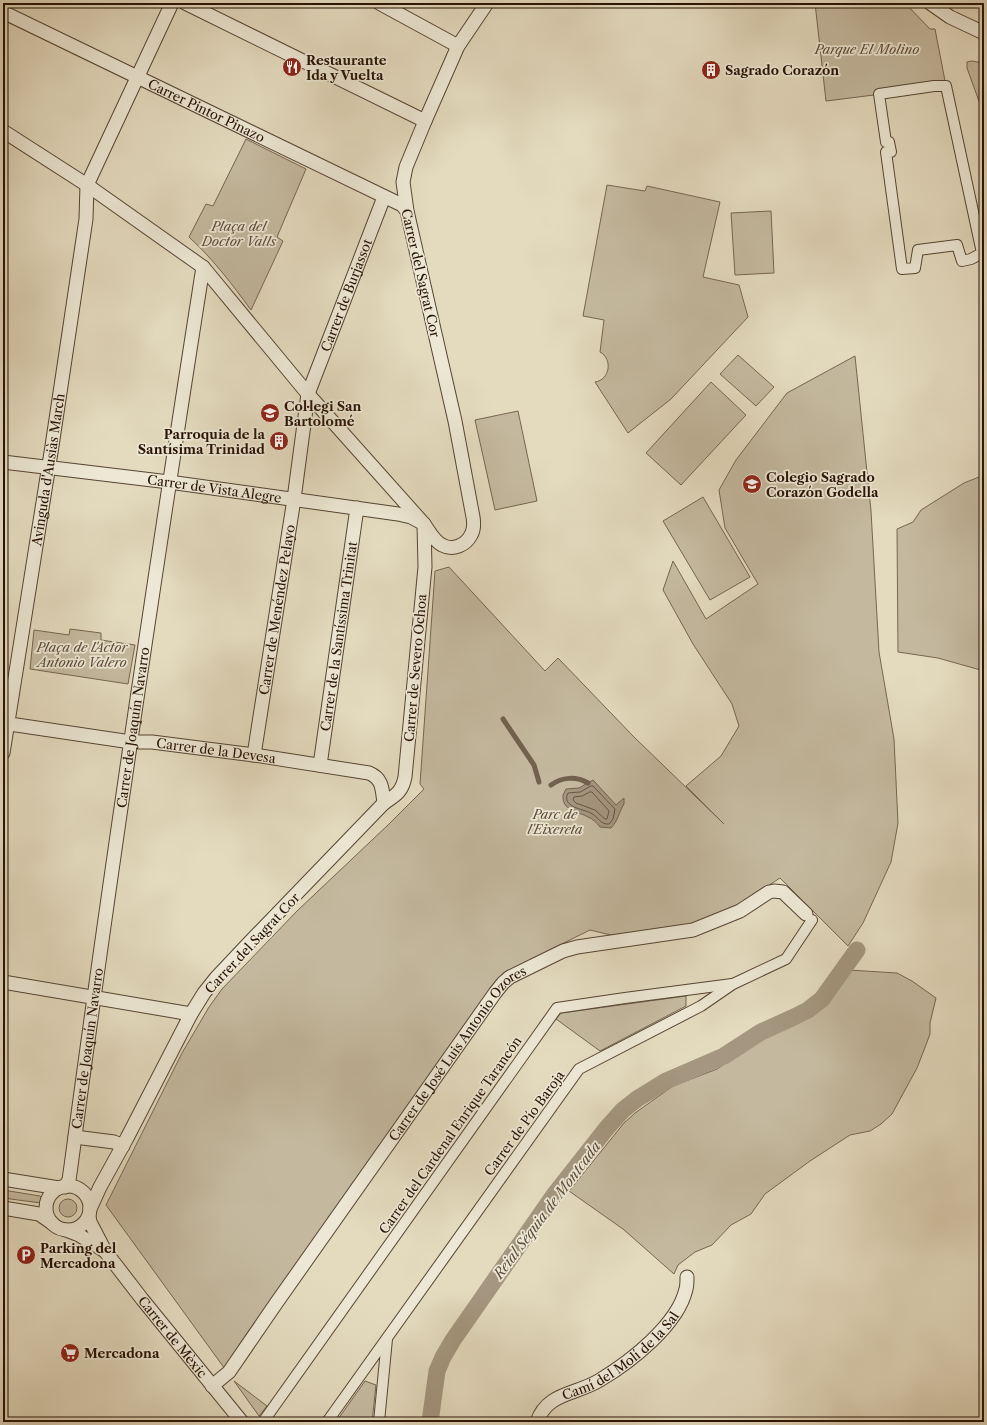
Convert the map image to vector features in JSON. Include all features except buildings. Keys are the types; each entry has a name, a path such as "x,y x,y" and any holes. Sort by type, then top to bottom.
{"street":[{"path":"87,185 136,77 172,3"},
{"path":"185,3 425,121"},
{"path":"379,3 458,46"},
{"name":"Carrer del Sagrat Cor","path":"424,524 441,545 452,547 459,547 466,542 472,534 474,526 455,421 407,211 403,182 406,167 458,46 487,3"},
{"path":"930,3 950,17 984,33"},
{"name":"Carrer Pintor Pinazo","path":"3,12 402,205 407,211"},
{"path":"946,86 982,253 962,262 957,244 918,250 915,268 902,269 901,265 886,152 891,152 889,142 886,142 879,94 946,86"},
{"path":"3,131 87,185 203,267 308,394 424,524"},
{"name":"Avinguda d'Ausiàs March","path":"3,753 6,724 48,468 86,219 87,185"},
{"name":"Carrer de Burjassot","path":"308,394 384,197"},
{"name":"Carrer de Joaquín Navarro","path":"62,1187 69,1180 94,997 169,482 203,267"},
{"name":"Carrer de Menéndez Pelayo","path":"254,755 294,499 308,394"},
{"name":"Carrer de Vista Alegre","path":"3,462 169,482 405,515 424,524"},
{"name":"Carrer de la Santíssima Trinitat","path":"320,765 357,508"},
{"name":"Carrer de Severo Ochoa","path":"384,803 397,794 403,787 405,777 425,567 424,524"},
{"name":"Carrer de la Devesa","path":"6,724 131,742 152,742 254,755 360,771 377,776 381,783 384,803"},
{"name":"Carrer del Sagrat Cor","path":"90,1212 100,1186 123,1146 191,1014 216,978 384,803"},
{"name":"Carrer de José Luis Antonio Ozores","path":"212,1386 229,1372 502,983 510,977 550,956 571,948 673,934 704,927 740,911 769,892 782,892 809,917"},
{"name":"Carrer de Pío Baroja","path":"327,1422 579,1069 702,1006 733,984 786,959 809,917"},
{"path":"3,982 191,1014"},
{"name":"Carrer del Cardenal Enrique Tarancón","path":"263,1422 557,1008 733,984"},
{"path":"75,1137 114,1142 123,1146"},
{"path":"3,1179 62,1187 71,1186 83,1192 87,1197 90,1212 82,1226 71,1230 64,1230 39,1214 3,1208"},
{"path":"52,1223 48,1216 47,1204 49,1197 53,1192 62,1187"},
{"name":"Carrer de Mèxic","path":"90,1212 90,1222 105,1251 242,1422"},
{"name":"Carrer de Mèxic","path":"64,1230 79,1235 105,1251"},
{"name":"Camí del Molí de la Sal","path":"537,1422 540,1412 548,1404 560,1396 599,1380 645,1347 667,1326 680,1306 687,1289 687,1277"},
{"path":"378,1422 387,1339"}],"green space":[{"name":"Parque El Molino","path":"815,3 905,3 930,29 935,29 946,86 826,101"},
{"path":"972,61 984,63 984,115 967,68 967,62"},
{"name":"Plaça del Doctor Valls","path":"246,139 306,169 277,237 283,241 251,310 222,272 189,237 206,204 213,206"},
{"path":"607,185 645,191 647,186 720,202 703,277 739,285 748,317 671,399 628,433 595,382 604,377 608,369 607,359 600,352 604,320 583,316"},
{"path":"771,211 774,273 735,275 731,213"},
{"path":"738,355 774,387 756,406 720,374"},
{"name":"Parc de l'Eixereta","path":"855,356 871,511 879,652 894,739 898,823 891,862 863,923 848,946 780,878 736,907 692,925 611,935 590,930 503,973 225,1369 106,1205 182,1053 209,1007 222,989 297,911 424,789 420,784 435,571 449,567 545,671 558,658 634,737 724,824 686,786 721,756 739,726 732,704 693,644 663,590 673,561 706,619 758,584 725,528 719,490 736,460 787,393"},
{"path":"711,382 746,415 681,485 646,453"},
{"path":"518,411 537,501 495,510 475,420"},
{"path":"984,475 984,671 938,658 898,652 897,529 913,522 921,510 964,483"},
{"path":"703,497 750,577 710,600 663,521"},
{"name":"Plaça de l'Actor Antonio Valero","path":"70,629 101,633 101,640 135,645 128,684 30,669 34,630 69,635"},
{"path":"848,970 897,973 912,981 936,998 930,1023 930,1034 917,1068 892,1114 881,1124 870,1131 850,1135 810,1161 765,1194 751,1214 731,1225 712,1245 695,1252 678,1265 674,1274 623,1229 569,1191 624,1123 635,1113 673,1086 717,1069 763,1038 822,1008"},
{"path":"686,996 686,1006 600,1051 556,1019 561,1013"},
{"path":"3,1190 40,1196 42,1198 41,1203 3,1198"},
{"path":"68,1199 74,1202 77,1208 74,1214 68,1217 62,1214 59,1208 62,1202"},
{"path":"234,1381 267,1406 259,1416"},
{"path":"365,1381 376,1385 372,1422 336,1422"}],"water":[{"path":"593,780 616,805 624,798 624,804 611,828 600,827 592,819 571,810 563,800 563,795 566,789 579,788"}],"waterway":[{"path":"503,719 534,765 539,782"},
{"path":"551,785 560,780 569,778 579,779 588,783"},
{"name":"Reial Séquia de Montcada","path":"430,1422 437,1371 453,1340 554,1195 606,1129 623,1110 637,1099 666,1081 724,1056 761,1032 808,1010 822,999 857,950"}],"place":[{"name":"Restaurante Ida y Vuelta","path":"292,67"},
{"name":"Sagrado Corazón","path":"711,70"},
{"name":"Col·legi San Bartolomé","path":"270,413"},
{"name":"Parroquia de la Santísima Trinidad","path":"279,441"},
{"name":"Colegio Sagrado Corazón Godella","path":"752,484"},
{"name":"Parking del Mercadona","path":"26,1255"},
{"name":"Mercadona","path":"70,1353"}]}
